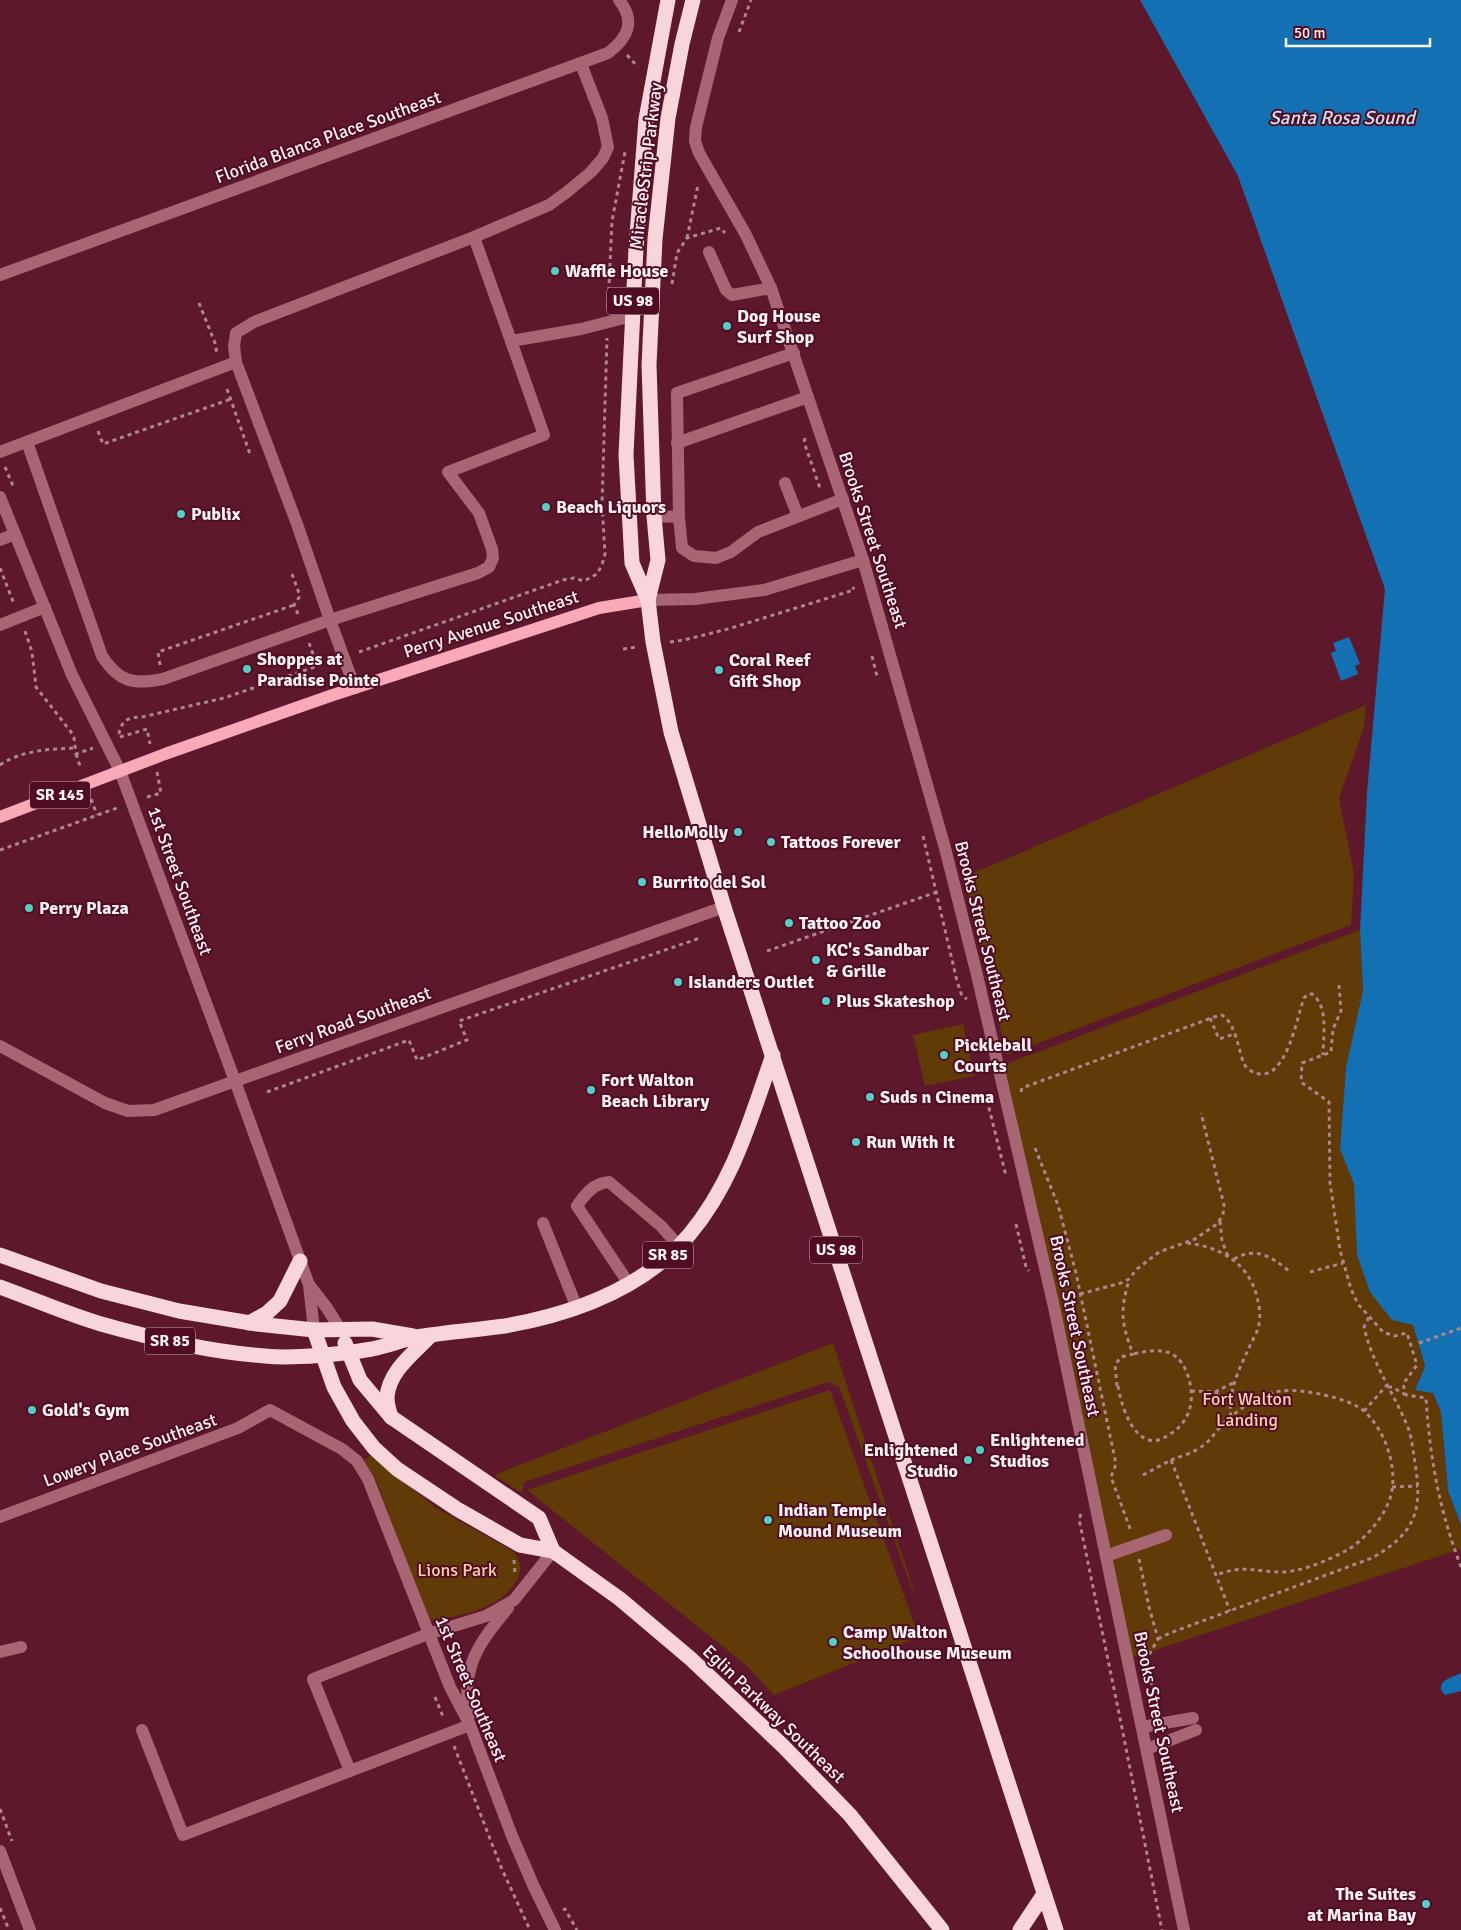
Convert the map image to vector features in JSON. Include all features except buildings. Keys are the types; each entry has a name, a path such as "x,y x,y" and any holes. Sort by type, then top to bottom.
{"highway":[{"name":"Miracle Strip Parkway","path":"648,600 632,563 626,455 632,316 646,119 668,0"},
{"name":"Miracle Strip Parkway","path":"648,600 658,560 654,516 650,365 655,239 668,118 682,44 693,0"},
{"name":"US 98","path":"648,600 653,644 671,732 724,907 1056,1930"},
{"name":"SR 85","path":"0,1287 99,1323 179,1343 266,1357 372,1349 424,1337 507,1325 577,1308 609,1295 629,1284 666,1257 688,1235 722,1189 737,1158 773,1055"},
{"name":"SR 85","path":"0,1254 101,1291 178,1311 249,1323 314,1330 372,1329 424,1337"},
{"path":"249,1323 267,1313 280,1302 300,1261"},
{"path":"340,1329 360,1380 391,1417 539,1518 553,1551"},
{"name":"Eglin Parkway Southeast","path":"314,1330 334,1387 353,1421 374,1448 397,1469 457,1509 520,1545 553,1551 620,1599 691,1659 783,1746 850,1815 943,1929"},
{"path":"391,1417 387,1399 390,1385 396,1372 424,1337"},
{"path":"1020,1930 1044,1894"}],"main road":[{"name":"Perry Avenue Southeast","path":"0,817 154,758 355,688 599,608 648,600"}],"street":[{"name":"Florida Blanca Place Southeast","path":"0,275 608,53 620,44 625,37 628,19 625,8 619,0"},
{"name":"Brooks Street Southeast","path":"732,0 709,72 696,127 695,140 699,153 746,235 771,288 794,353 863,560 945,848 977,975 1054,1306 1184,1930"},
{"path":"355,688 297,524 236,362 234,346 236,333 254,322 474,237 549,205 591,172 603,158 608,147 606,134 581,64"},
{"path":"27,442 102,656 110,668 121,678 146,683 163,680 330,620 489,567 493,558 492,549 479,512 448,472 544,435 474,237"},
{"path":"709,252 726,290 732,295 771,288"},
{"path":"511,341 607,323 632,316"},
{"path":"794,353 677,393 679,517 682,548 694,556 716,558 731,552 758,532 843,499"},
{"path":"0,452 236,362"},
{"path":"677,442 808,397"},
{"path":"785,483 798,516"},
{"name":"1st Street Southeast","path":"0,497 72,675 120,772 132,802 309,1285"},
{"path":"654,516 679,517"},
{"path":"0,540 15,534"},
{"name":"Perry Avenue Southeast","path":"648,600 695,600 764,590 863,560"},
{"path":"0,625 45,607"},
{"name":"Ferry Road Southeast","path":"0,1046 105,1103 128,1111 154,1110 724,907"},
{"path":"629,1284 577,1206 595,1186 602,1182 609,1182 661,1226 678,1245"},
{"path":"542,1223 577,1308"},
{"path":"309,1285 340,1329"},
{"name":"Eglin Parkway Southeast","path":"309,1285 314,1330"},
{"name":"Lowery Place Southeast","path":"0,1517 238,1428 270,1410 342,1449 357,1461"},
{"name":"1st Street Southeast","path":"357,1461 368,1478 428,1634 450,1687 470,1726 512,1836 555,1930"},
{"path":"1106,1556 1166,1535"},
{"path":"142,1730 182,1834 470,1726 466,1682 473,1658 492,1627 553,1551"},
{"path":"350,1771 314,1679 428,1634 486,1616 514,1600"},
{"path":"0,1652 20,1647"},
{"path":"1142,1726 1194,1724 1165,1742 1147,1749"},
{"path":"0,1852 30,1930"}],"path":[{"path":"0,850 161,793 147,729 118,738 120,728 125,720 224,698 344,658 392,639 563,580 574,578 584,581 596,574 602,565 605,554 602,504 612,221 626,144"},
{"path":"671,293 677,253 687,238 720,228 727,235"},
{"path":"93,417 103,444 231,400"},
{"path":"805,435 804,442 826,506"},
{"path":"845,565 854,590"},
{"path":"0,568 32,652 36,687 71,732 74,738 76,754 106,743"},
{"path":"623,649 684,640 728,629 854,590 871,587"},
{"path":"163,680 158,652 294,605"},
{"path":"870,648 878,676 882,681"},
{"path":"0,765 8,759 29,752 76,748"},
{"path":"923,836 962,996 970,1001"},
{"path":"767,952 937,892"},
{"path":"267,1092 409,1040 417,1060 468,1040 459,1021 700,938"},
{"path":"1339,986 1342,1011 1333,1029 1331,1052 1302,1063 1301,1082 1329,1102 1330,1183 1343,1263 1351,1289 1358,1304 1383,1332 1394,1336 1407,1333 1417,1365 1403,1384 1406,1395"},
{"path":"1021,1100 1022,1088 1222,1015 1226,1018 1234,1034 1246,1067 1255,1074 1268,1074 1285,1054 1292,1040 1304,998 1308,994 1312,994 1322,1005 1323,1055"},
{"path":"1210,1018 1218,1039 1234,1034"},
{"path":"993,1096 988,1104 1007,1181"},
{"path":"1133,1354 1123,1325 1122,1313 1129,1279 1137,1269 1159,1252 1202,1235 1220,1221 1223,1215 1224,1206 1201,1113"},
{"path":"1034,1146 1058,1205 1080,1294 1116,1464 1111,1477 1136,1546 1158,1639"},
{"path":"1220,1221 1222,1241 1229,1256"},
{"path":"1016,1223 1026,1267 1033,1277"},
{"path":"1184,1243 1205,1247 1234,1259 1246,1272 1255,1290 1260,1324 1235,1382 1231,1417"},
{"path":"1234,1259 1239,1256 1264,1253 1289,1271"},
{"path":"1310,1272 1343,1263"},
{"path":"1080,1294 1129,1279"},
{"path":"1161,1724 1146,1660 1158,1639 1372,1558 1388,1549 1411,1524 1418,1509 1418,1486 1408,1427 1370,1349 1364,1327 1369,1318"},
{"path":"1419,1343 1461,1328"},
{"path":"1151,1350 1166,1352 1177,1356 1184,1366 1191,1391 1191,1406 1186,1420 1179,1429 1159,1440 1151,1441 1142,1436 1130,1421 1117,1386 1115,1365 1121,1357 1133,1354 1151,1350"},
{"path":"1191,1391 1215,1392 1235,1382"},
{"path":"1387,1386 1406,1395 1426,1398 1429,1444 1434,1476 1451,1541 1461,1567"},
{"path":"1364,1411 1387,1386"},
{"path":"1143,1475 1206,1444 1231,1417 1272,1392 1288,1390 1319,1394 1352,1404 1370,1417 1383,1439 1392,1464 1392,1487 1387,1506 1369,1532 1349,1549 1336,1556 1294,1571 1281,1572 1241,1568 1216,1575"},
{"path":"1215,1392 1231,1405"},
{"path":"1171,1460 1230,1611"},
{"path":"1392,1487 1418,1486"},
{"path":"1083,1510 1079,1519 1162,1930"},
{"path":"514,1559 516,1572 514,1577"},
{"path":"1160,1811 1178,1806 1165,1742"},
{"path":"0,1908 9,1930"}],"green space":[{"path":"1366,705 1364,727 1339,798 1354,874 1351,925 1007,1055 964,877"},
{"name":"Fort Walton Landing","path":"1360,930 1363,992 1346,1067 1340,1149 1355,1184 1357,1255 1392,1320 1413,1325 1425,1366 1415,1389 1433,1393 1441,1412 1448,1491 1461,1525 1461,1549 1128,1659 998,1067"},
{"name":"Pickleball Courts","path":"963,1024 974,1076 925,1086 913,1035"},
{"path":"833,1343 913,1592 839,1387 828,1382 524,1482 522,1493 494,1475"},
{"path":"830,1390 919,1637 774,1695 746,1665 527,1490"},
{"name":"Lions Park","path":"371,1455 436,1508 513,1551 519,1561 520,1569 519,1576 510,1590 491,1604 469,1613 433,1621 427,1616 376,1480 364,1460"}],"water":[{"name":"Santa Rosa Sound","path":"1140,0 1461,0 1461,1525 1448,1491 1441,1412 1433,1393 1415,1390 1425,1366 1413,1325 1392,1320 1370,1292 1357,1255 1354,1184 1340,1149 1346,1067 1363,991 1360,930 1367,793 1385,589 1238,176"},
{"path":"1349,637 1360,664 1355,666 1358,674 1341,681 1331,653 1336,651 1333,643"},
{"path":"1461,1673 1461,1691 1445,1695 1441,1690 1443,1683"}],"place":[{"name":"Waffle House","path":"555,271"},
{"name":"Dog House Surf Shop","path":"727,326"},
{"name":"Beach Liquors","path":"546,507"},
{"name":"Publix","path":"181,514"},
{"name":"Shoppes at Paradise Pointe","path":"247,669"},
{"name":"Coral Reef Gift Shop","path":"719,670"},
{"name":"HelloMolly","path":"738,832"},
{"name":"Tattoos Forever","path":"771,842"},
{"name":"Burrito del Sol","path":"642,882"},
{"name":"Perry Plaza","path":"29,908"},
{"name":"Tattoo Zoo","path":"789,923"},
{"name":"KC's Sandbar & Grille","path":"816,960"},
{"name":"Islanders Outlet","path":"678,982"},
{"name":"Plus Skateshop","path":"826,1001"},
{"name":"Pickleball Courts","path":"944,1055"},
{"name":"Fort Walton Beach Library","path":"591,1090"},
{"name":"Suds n Cinema","path":"870,1097"},
{"name":"Run With It","path":"856,1142"},
{"name":"Gold's Gym","path":"32,1410"},
{"name":"Enlightened Studios","path":"980,1450"},
{"name":"Enlightened Studio","path":"968,1460"},
{"name":"Indian Temple Mound Museum","path":"768,1520"},
{"name":"Camp Walton Schoolhouse Museum","path":"833,1642"},
{"name":"The Suites at Marina Bay","path":"1426,1904"}]}
